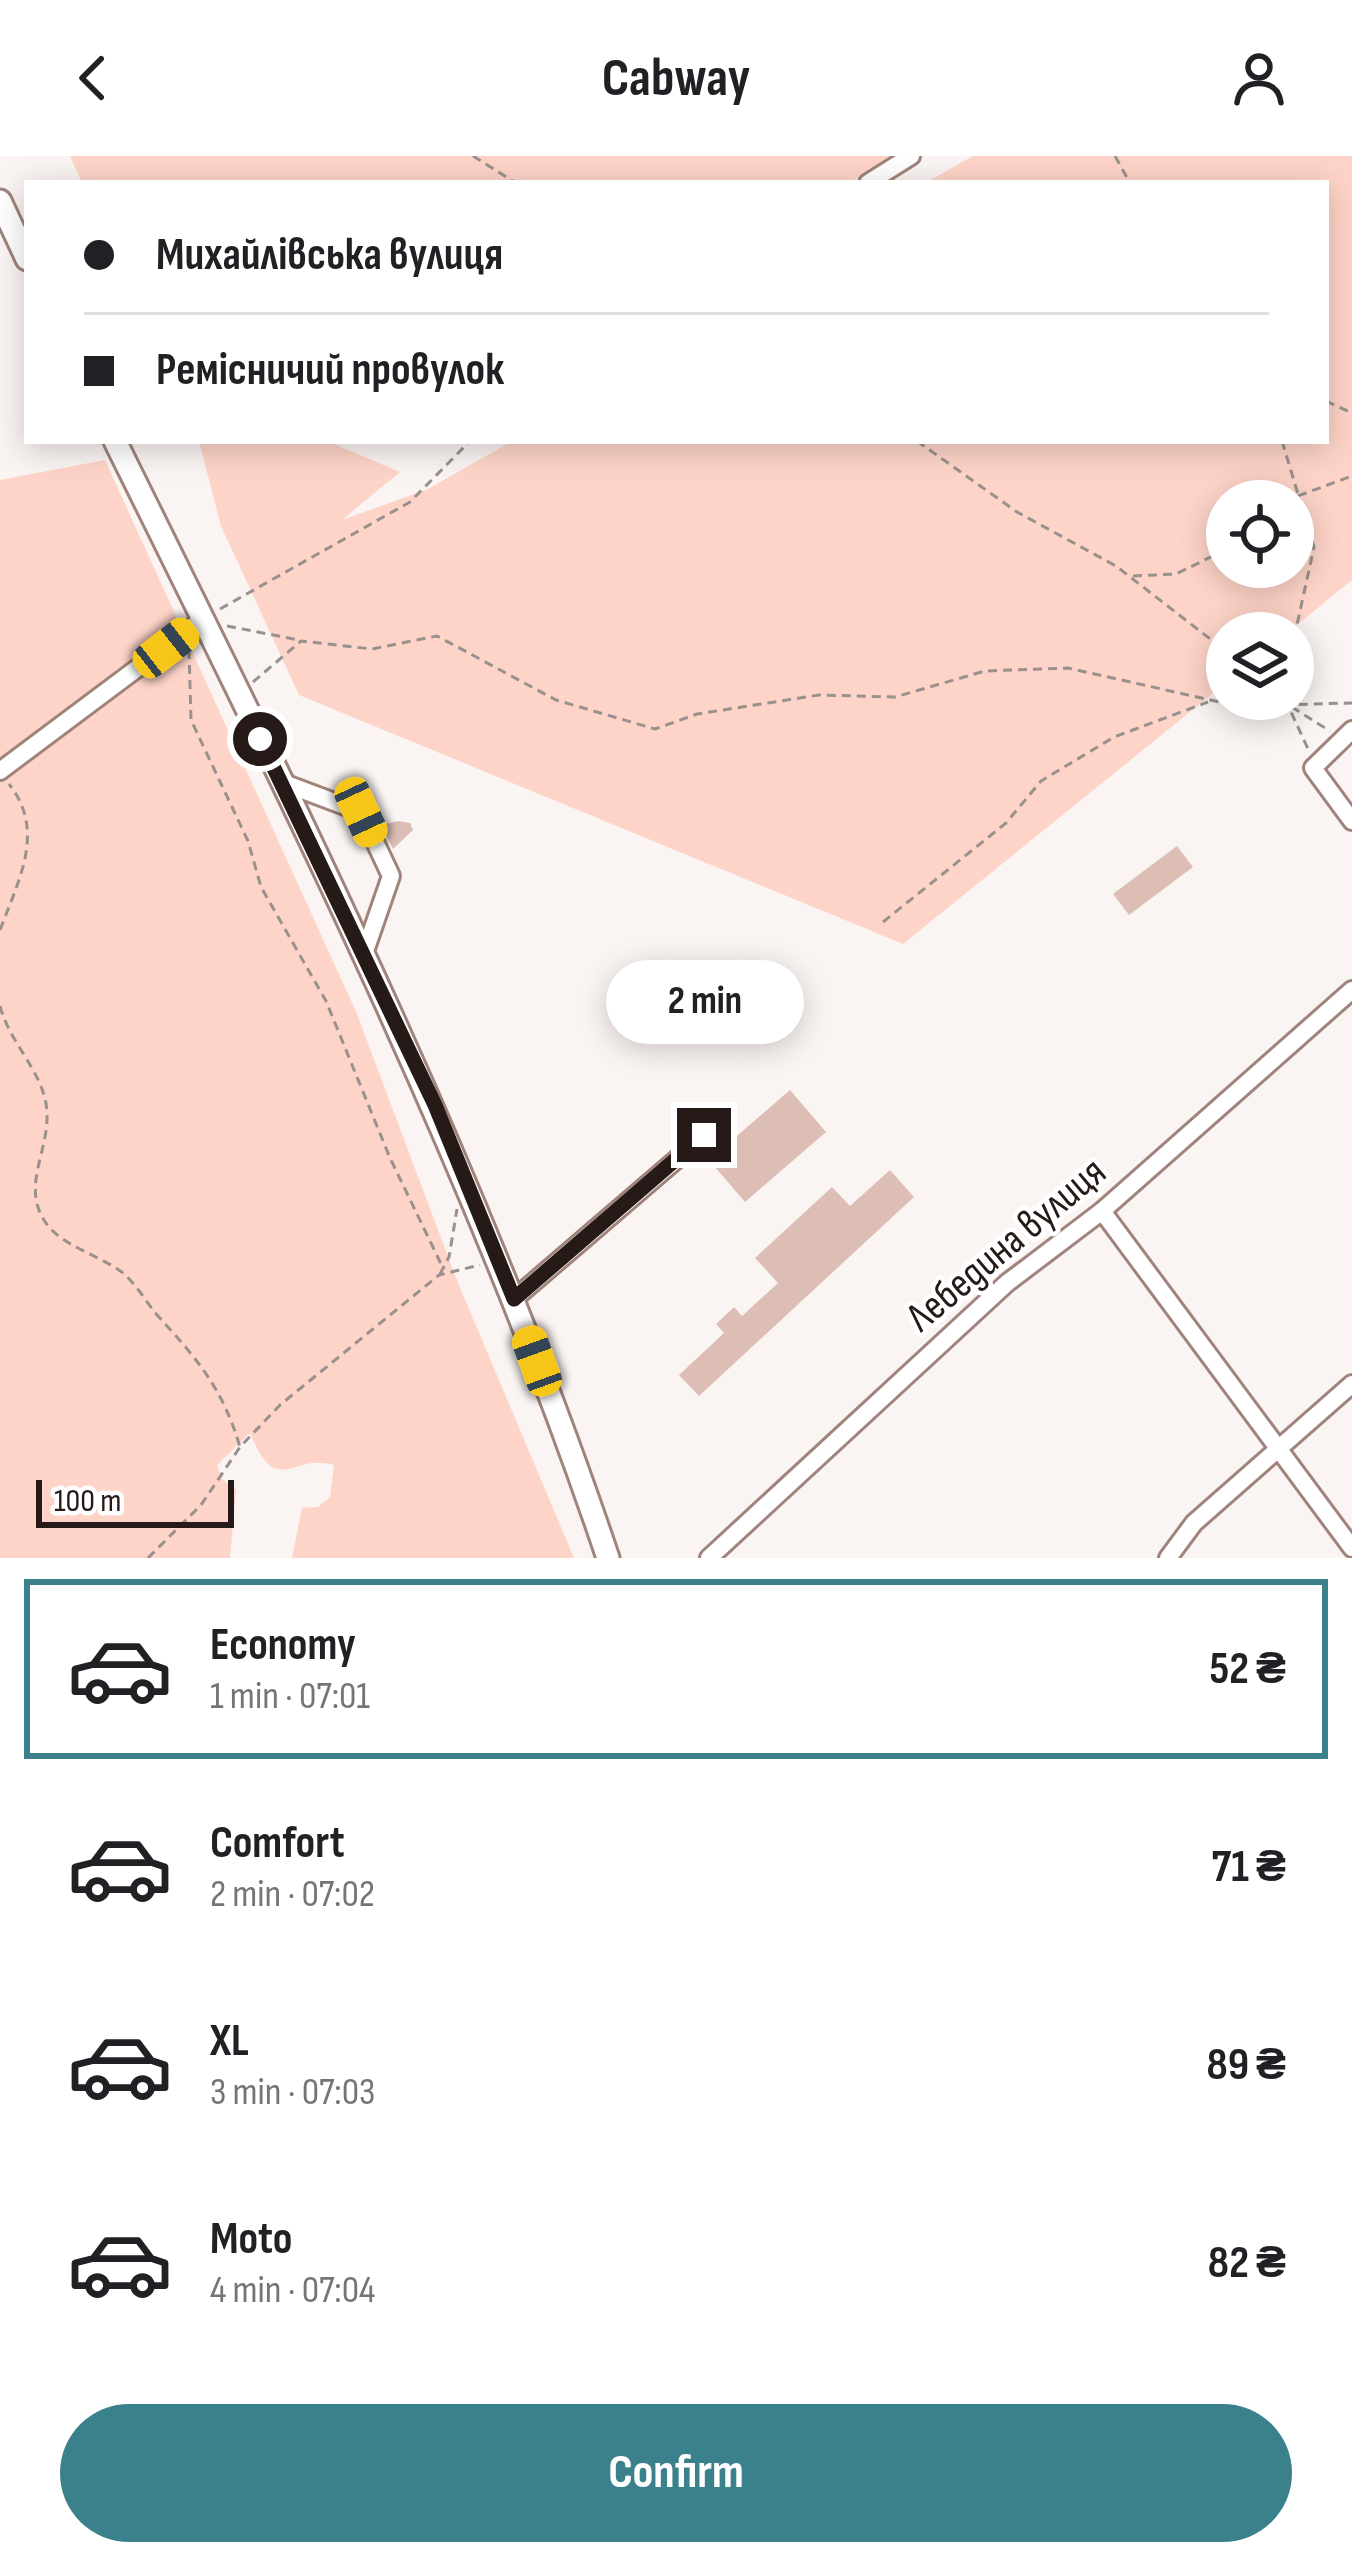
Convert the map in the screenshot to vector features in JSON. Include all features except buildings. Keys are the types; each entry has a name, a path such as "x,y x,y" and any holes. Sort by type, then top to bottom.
{"main road":[{"path":"0,201 24,253"},
{"path":"116,444 364,954 465,1175 608,1558"}],"street":[{"path":"873,180 911,156"},
{"path":"0,772 199,622"},
{"path":"1348,736 1313,768 1350,815"},
{"path":"281,782 361,812 391,876 364,954"},
{"name":"Лебедина вулиця","path":"709,1558 1007,1283 1102,1210 1352,990"},
{"path":"514,1299 704,1135"},
{"path":"1102,1210 1352,1548"},
{"path":"1168,1558 1194,1523 1352,1384"}],"path":[{"path":"472,156 511,180"},
{"path":"443,1268 390,1158 326,1001 261,887 248,841 191,719 187,662 199,622 410,502 467,444"},
{"path":"921,444 1017,512 1128,576 1206,636"},
{"path":"1283,444 1291,480"},
{"path":"1314,488 1352,476"},
{"path":"1128,576 1176,574 1206,559"},
{"path":"199,622 372,649 437,637 556,700 656,728 697,714 819,694 896,697 985,671 1067,668 1206,701"},
{"path":"240,696 272,660 301,640"},
{"path":"1314,701 1352,703"},
{"path":"883,922 1006,823 1041,781 1114,737 1206,703"},
{"path":"1314,717 1348,736"},
{"path":"1292,720 1313,768"},
{"path":"0,772 31,825 23,866 0,930"},
{"path":"0,1006 5,1027 40,1082 47,1115 34,1183 38,1211 50,1229 120,1270 179,1337 227,1403 240,1448"},
{"path":"148,1558 201,1505 240,1448 280,1405 439,1275 465,1175"},
{"path":"439,1275 481,1264 505,1273"}],"shaded area":[{"path":"70,156 892,156 854,180 81,180"},
{"path":"973,156 1352,156 1352,580 1313,612 1206,612 1206,699 903,944 299,695 221,526 200,444 334,444 400,472 342,520 428,489 507,444 1329,444 1329,180 930,180"},
{"path":"105,460 357,1014 458,1283 574,1558 292,1558 302,1508 318,1507 330,1497 334,1465 278,1469 260,1453 250,1433 217,1465 222,1479 236,1490 230,1558 0,1558 0,480"}],"route":[{"path":"260,739 435,1105 514,1299 704,1135"}]}
